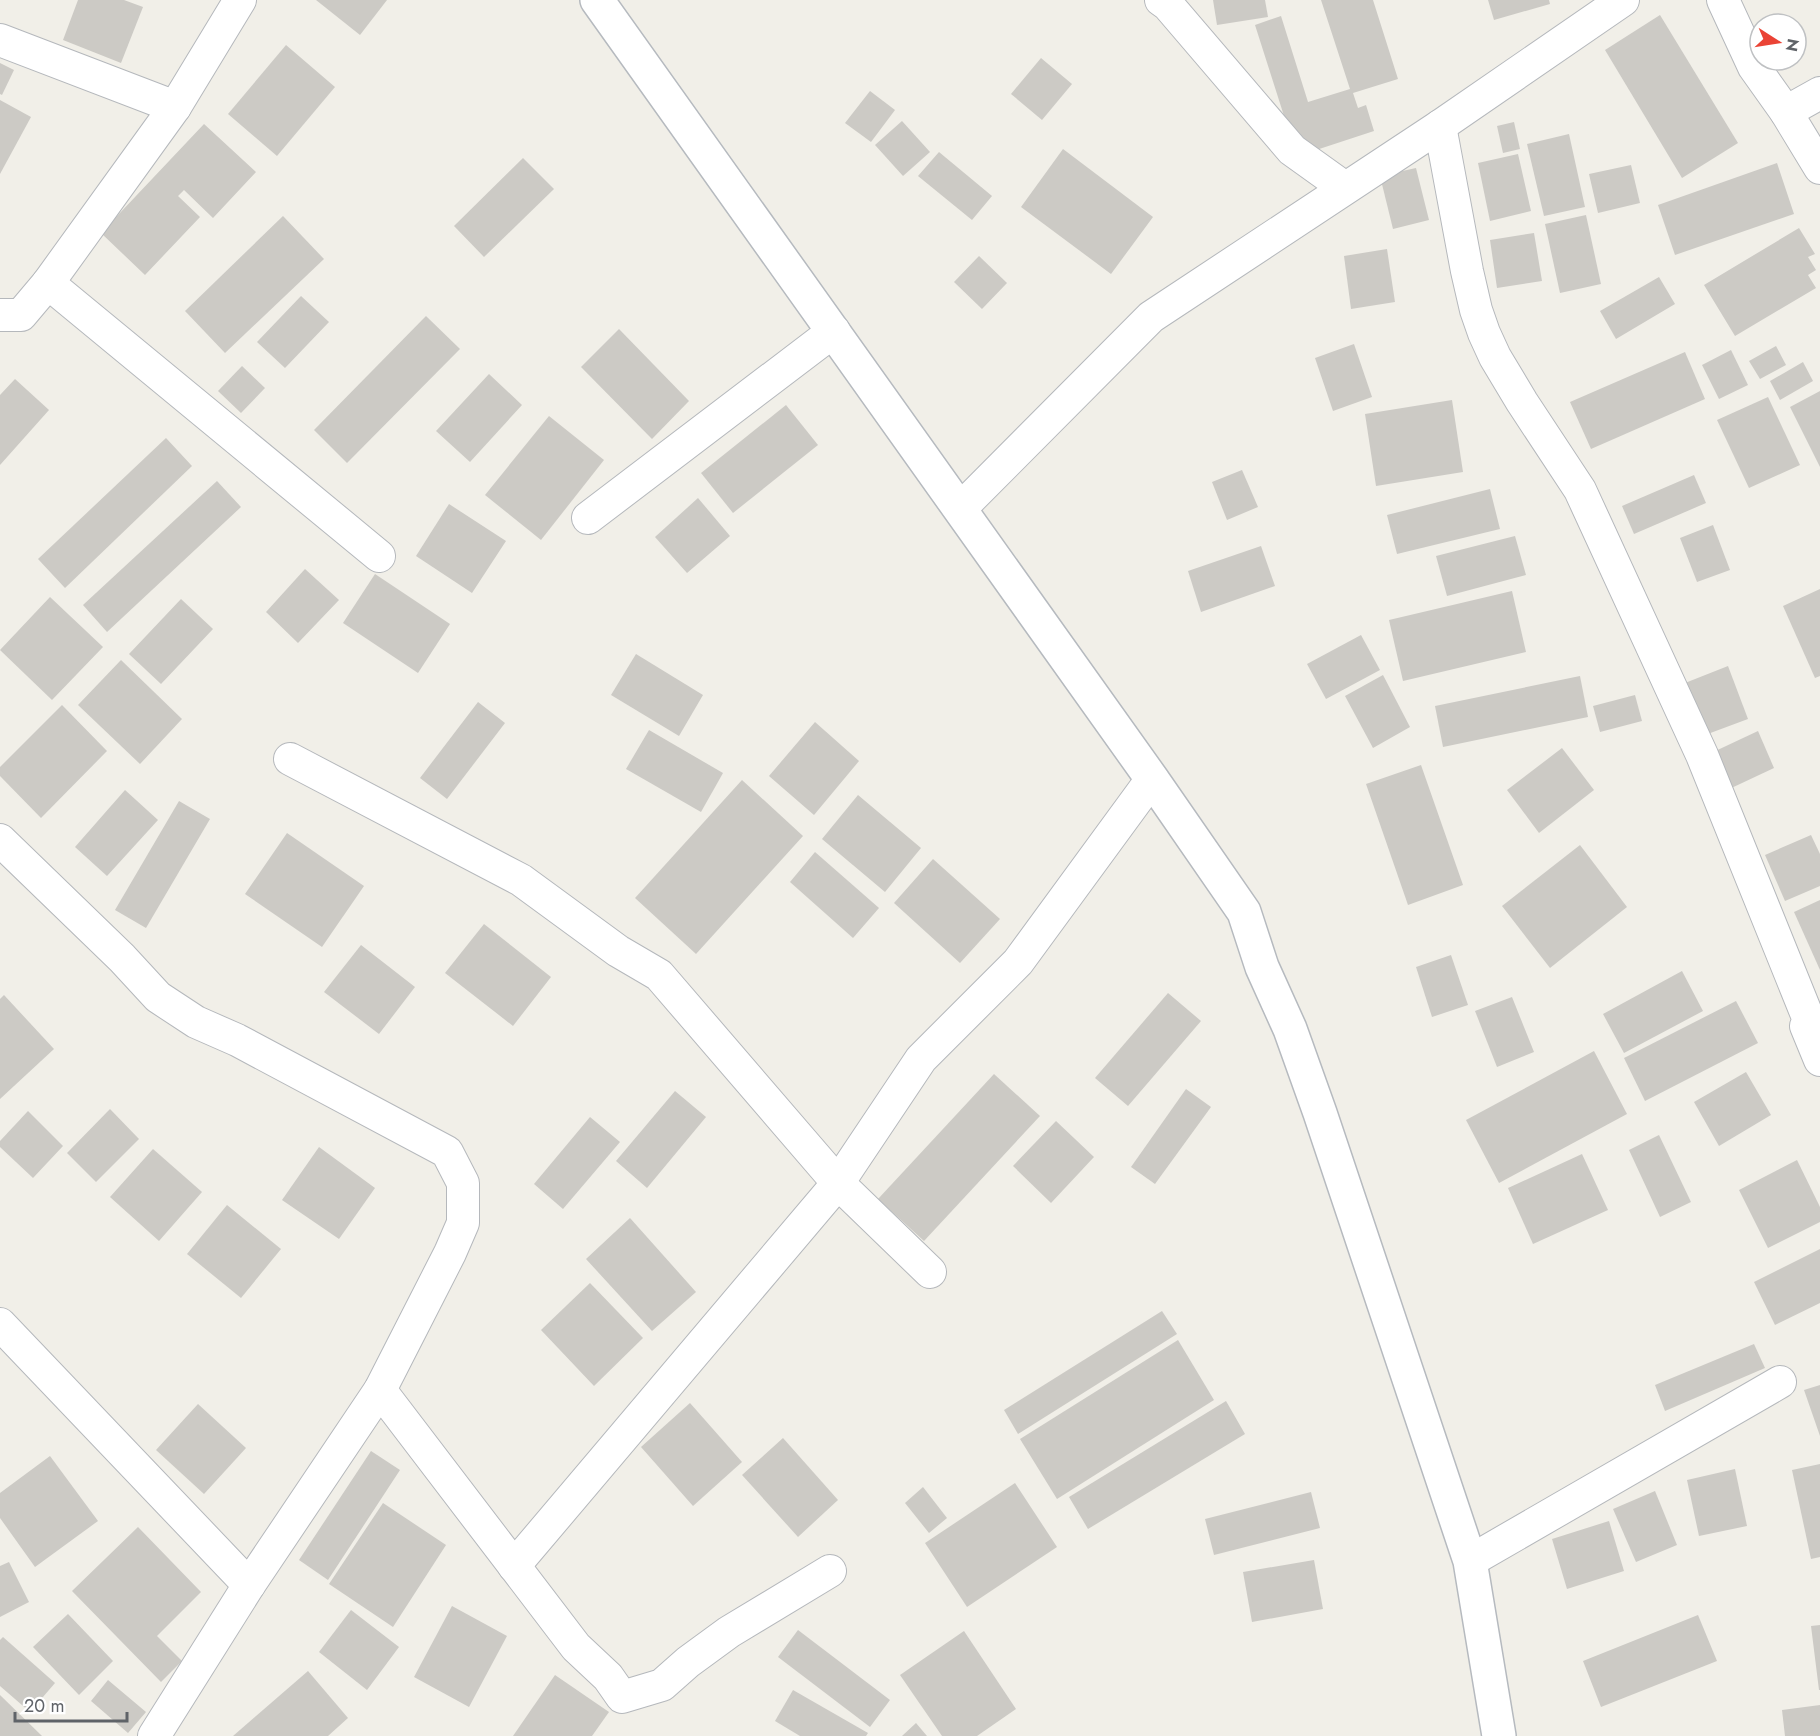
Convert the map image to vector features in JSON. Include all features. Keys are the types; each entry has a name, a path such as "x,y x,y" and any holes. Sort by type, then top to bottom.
{"street":[{"path":"0,315 21,315 48,283 175,107 240,0"},
{"path":"597,0 1152,778 1244,912 1262,967 1290,1029 1320,1113 1470,1561 1499,1736"},
{"path":"1161,0 1168,5 1292,150 1345,188"},
{"path":"960,509 1151,316 1440,126 1623,0"},
{"path":"1723,0 1754,67 1786,112 1820,168"},
{"path":"0,39 175,107"},
{"path":"1786,112 1820,93"},
{"path":"1440,126 1467,271 1484,333 1495,357 1522,402 1580,489 1702,755 1815,1018 1806,1026 1820,1060"},
{"path":"48,283 379,556"},
{"path":"588,518 834,331"},
{"path":"290,759 521,880 618,951 659,975 838,1183 930,1272"},
{"path":"514,1566 838,1183 921,1059 1018,962 1152,778"},
{"path":"0,840 122,958 158,997 196,1022 237,1040 447,1152 463,1183 463,1223 380,1390 249,1585 154,1736"},
{"path":"0,1324 249,1585"},
{"path":"1470,1561 1780,1382"},
{"path":"380,1390 576,1647 608,1677 622,1696 662,1685 688,1662 729,1632 830,1571"}],"building":[{"path":"78,0 124,0 143,7 121,63 63,40"},
{"path":"316,0 387,0 360,35"},
{"path":"1213,0 1265,0 1268,17 1217,25"},
{"path":"1321,0 1373,0 1398,79 1353,93 1358,108 1366,105 1374,131 1307,153 1303,137 1292,141 1255,25 1281,16 1308,102 1350,89"},
{"path":"1488,0 1549,0 1550,4 1494,20"},
{"path":"1660,15 1738,143 1682,178 1605,50"},
{"path":"286,45 335,87 277,156 228,114"},
{"path":"1041,58 1072,84 1042,120 1011,94"},
{"path":"0,63 14,70 2,95 0,94"},
{"path":"870,91 895,110 871,142 845,123"},
{"path":"0,100 31,117 0,174"},
{"path":"902,121 930,152 903,176 875,145"},
{"path":"1514,122 1520,149 1503,153 1497,126"},
{"path":"204,124 256,172 213,218 184,190 178,196 200,217 145,275 101,233"},
{"path":"1569,134 1585,207 1544,216 1527,144"},
{"path":"1063,149 1153,217 1111,274 1021,207"},
{"path":"939,152 992,196 972,220 918,176"},
{"path":"1518,154 1531,211 1490,221 1478,163"},
{"path":"523,158 554,189 484,257 454,226"},
{"path":"1777,163 1794,214 1675,255 1658,205"},
{"path":"1631,165 1640,203 1598,213 1589,174"},
{"path":"1416,168 1429,220 1393,229 1380,176"},
{"path":"1586,215 1601,284 1560,293 1545,224"},
{"path":"283,216 324,259 225,353 185,311"},
{"path":"1799,228 1815,254 1808,257 1816,270 1808,275 1816,288 1735,336 1704,285"},
{"path":"1534,233 1542,281 1497,288 1490,240"},
{"path":"1387,249 1395,302 1351,309 1344,256"},
{"path":"979,256 1007,283 982,309 954,282"},
{"path":"1659,277 1675,304 1616,339 1600,311"},
{"path":"301,296 329,322 285,368 257,342"},
{"path":"426,316 460,349 347,463 314,430"},
{"path":"619,329 689,401 652,439 581,367"},
{"path":"1354,344 1372,397 1333,411 1315,358"},
{"path":"1776,346 1786,365 1760,379 1749,361"},
{"path":"1731,350 1748,385 1719,399 1702,365"},
{"path":"1685,352 1705,399 1591,449 1570,402"},
{"path":"1803,362 1813,381 1780,400 1770,381"},
{"path":"242,366 265,388 241,413 218,391"},
{"path":"489,374 522,405 470,462 436,431"},
{"path":"15,379 49,410 0,465 0,395"},
{"path":"1820,391 1820,467 1790,407"},
{"path":"1768,397 1800,465 1749,488 1717,420"},
{"path":"1452,400 1463,472 1376,486 1365,414"},
{"path":"786,405 818,445 733,513 701,473"},
{"path":"549,416 604,460 541,540 485,495"},
{"path":"166,438 192,466 65,588 38,559"},
{"path":"1242,470 1258,507 1227,520 1212,482"},
{"path":"1694,475 1706,503 1634,534 1622,506"},
{"path":"217,481 241,507 107,632 83,605"},
{"path":"1490,489 1500,529 1397,554 1387,515"},
{"path":"698,498 730,536 687,573 655,537"},
{"path":"449,504 506,541 472,593 416,556"},
{"path":"1713,525 1730,570 1697,582 1680,538"},
{"path":"1515,536 1526,575 1447,596 1436,556"},
{"path":"1261,546 1275,586 1201,612 1188,571"},
{"path":"305,569 339,600 298,643 266,612"},
{"path":"375,574 450,624 418,673 343,623"},
{"path":"1820,589 1820,676 1815,678 1783,606"},
{"path":"1512,591 1526,652 1403,681 1389,620"},
{"path":"50,597 103,647 52,700 0,650"},
{"path":"181,599 213,629 161,684 129,654"},
{"path":"1361,635 1380,670 1326,699 1307,664"},
{"path":"636,654 703,695 679,736 611,695"},
{"path":"121,660 182,719 140,764 78,705"},
{"path":"1728,666 1748,719 1705,735 1685,683"},
{"path":"1383,675 1410,727 1373,748 1345,696"},
{"path":"1580,676 1588,717 1443,747 1435,706"},
{"path":"1635,695 1642,721 1600,732 1593,706"},
{"path":"478,702 505,723 447,799 420,778"},
{"path":"62,705 107,751 41,818 0,776 0,767"},
{"path":"815,722 859,761 814,815 769,776"},
{"path":"649,730 723,773 701,812 626,769"},
{"path":"1758,731 1774,768 1725,791 1709,754"},
{"path":"1562,748 1594,790 1539,833 1507,790"},
{"path":"1421,765 1463,885 1408,905 1366,784"},
{"path":"742,780 803,836 696,954 635,898"},
{"path":"125,790 158,820 107,876 75,847"},
{"path":"858,795 921,848 885,892 822,839"},
{"path":"179,801 210,819 146,928 115,910"},
{"path":"287,833 364,886 322,947 245,894"},
{"path":"1811,835 1820,854 1820,886 1785,901 1765,855"},
{"path":"1580,845 1627,907 1550,968 1502,906"},
{"path":"815,852 879,908 853,938 790,882"},
{"path":"933,859 1000,919 960,963 894,903"},
{"path":"1820,900 1820,970 1794,912"},
{"path":"484,924 551,977 513,1026 445,973"},
{"path":"361,945 415,987 379,1034 324,992"},
{"path":"1451,955 1468,1005 1432,1017 1416,967"},
{"path":"1682,971 1703,1011 1624,1053 1603,1014"},
{"path":"1168,993 1201,1021 1128,1106 1095,1078"},
{"path":"4,995 54,1049 0,1099 0,999"},
{"path":"1512,997 1534,1052 1497,1067 1475,1011"},
{"path":"1736,1001 1758,1043 1645,1101 1624,1058"},
{"path":"1594,1051 1627,1114 1499,1183 1466,1120"},
{"path":"1746,1072 1771,1115 1719,1146 1694,1102"},
{"path":"994,1074 1040,1116 924,1241 878,1199"},
{"path":"1186,1089 1211,1107 1155,1184 1131,1167"},
{"path":"675,1091 706,1117 647,1188 616,1161"},
{"path":"110,1109 139,1139 96,1182 67,1153"},
{"path":"28,1111 63,1146 33,1178 0,1147 0,1141"},
{"path":"590,1117 620,1142 563,1209 534,1184"},
{"path":"1056,1121 1094,1157 1051,1203 1013,1166"},
{"path":"1659,1135 1691,1202 1660,1217 1629,1150"},
{"path":"319,1147 375,1188 339,1239 282,1200"},
{"path":"153,1149 202,1192 159,1241 110,1197"},
{"path":"1582,1154 1608,1210 1533,1244 1508,1188"},
{"path":"1797,1160 1820,1207 1820,1222 1768,1248 1739,1190"},
{"path":"227,1205 281,1249 241,1298 187,1254"},
{"path":"630,1218 696,1292 652,1331 586,1259"},
{"path":"1820,1249 1820,1303 1775,1325 1754,1282"},
{"path":"590,1283 643,1338 594,1386 541,1330"},
{"path":"1162,1311 1177,1334 1018,1434 1004,1410"},
{"path":"1178,1340 1214,1400 1057,1499 1020,1439"},
{"path":"1754,1344 1765,1368 1665,1411 1655,1385"},
{"path":"1820,1385 1820,1436 1804,1390"},
{"path":"1226,1401 1245,1434 1088,1529 1069,1497"},
{"path":"690,1403 742,1462 693,1506 641,1447"},
{"path":"198,1404 246,1448 204,1494 156,1450"},
{"path":"783,1438 838,1500 798,1537 742,1475"},
{"path":"371,1451 400,1470 328,1580 299,1560"},
{"path":"50,1456 98,1521 35,1567 0,1518 0,1493"},
{"path":"1820,1464 1820,1557 1811,1559 1792,1470"},
{"path":"1735,1469 1747,1526 1699,1536 1687,1480"},
{"path":"1015,1483 1057,1547 967,1607 925,1543"},
{"path":"923,1487 947,1518 929,1533 905,1503"},
{"path":"1655,1491 1677,1545 1636,1562 1613,1509"},
{"path":"1311,1492 1320,1528 1214,1555 1205,1519"},
{"path":"383,1503 446,1545 393,1627 329,1584"},
{"path":"1609,1521 1624,1571 1567,1589 1552,1539"},
{"path":"138,1527 201,1592 157,1636 182,1661 161,1682 72,1591"},
{"path":"1314,1560 1323,1609 1252,1622 1243,1572"},
{"path":"9,1562 29,1602 0,1617 0,1566"},
{"path":"452,1606 507,1636 469,1707 414,1677"},
{"path":"351,1610 399,1647 367,1690 319,1652"},
{"path":"68,1614 113,1661 79,1695 33,1647"},
{"path":"1698,1615 1717,1661 1601,1707 1583,1661"},
{"path":"1820,1625 1820,1690 1819,1690 1811,1626"},
{"path":"798,1630 890,1700 870,1727 778,1657"},
{"path":"964,1631 1016,1709 977,1736 942,1736 900,1675"},
{"path":"3,1637 55,1683 30,1712 0,1686 0,1640"},
{"path":"308,1671 348,1718 328,1736 233,1736"},
{"path":"555,1675 609,1712 592,1736 513,1736"},
{"path":"108,1680 146,1712 128,1733 91,1701"},
{"path":"793,1690 868,1733 866,1736 800,1736 775,1721"},
{"path":"0,1695 42,1736 0,1736"},
{"path":"1820,1705 1820,1736 1785,1736 1782,1710"},
{"path":"916,1723 927,1736 902,1736"}]}
